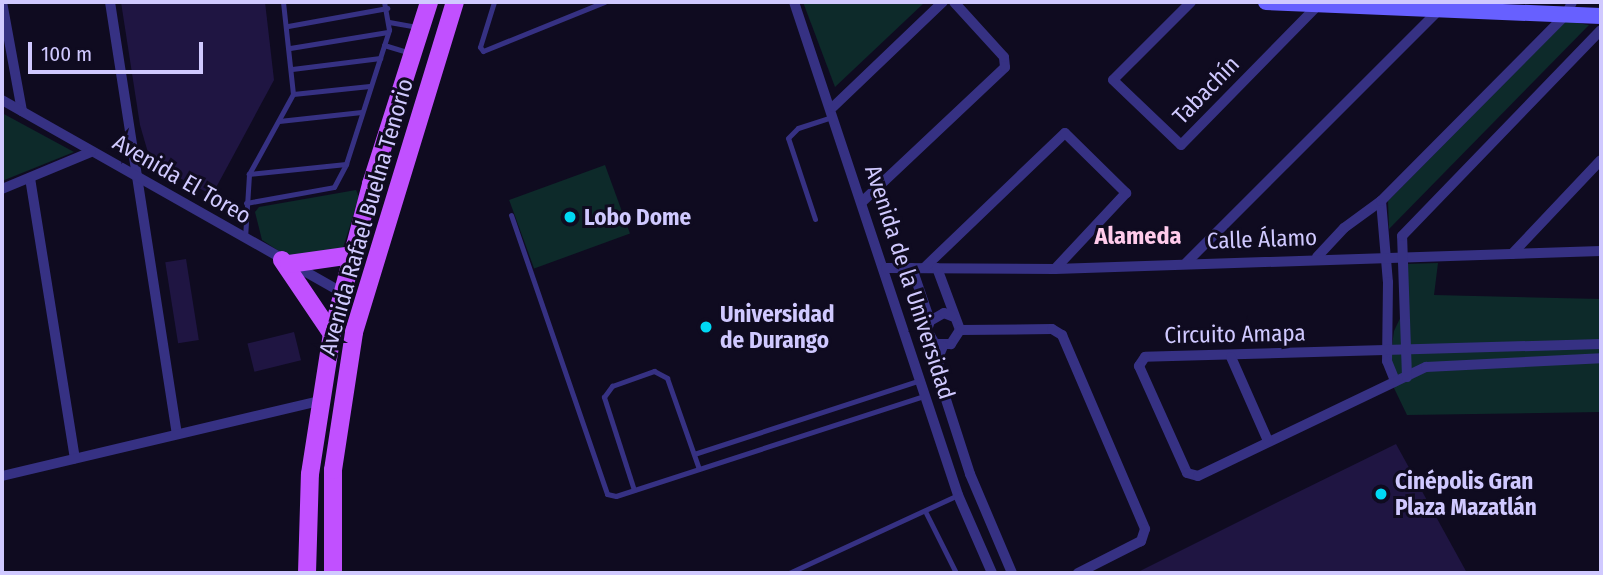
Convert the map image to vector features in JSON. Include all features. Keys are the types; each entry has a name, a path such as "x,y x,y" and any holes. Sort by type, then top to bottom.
{"main road":[{"name":"Avenida Rafael Buelna Tenorio","path":"306,573 318,401 332,334 342,292 429,2"},
{"name":"Avenida Rafael Buelna Tenorio","path":"333,573 333,470 362,301 455,2"},
{"path":"1266,2 1438,12 1569,8 1601,16"},
{"path":"332,334 286,262 353,255"},
{"path":"342,292 362,301"}],"street":[{"path":"2,2 22,111"},
{"path":"110,2 177,433"},
{"name":"Avenida de la Universidad","path":"794,2 834,111 958,495 992,573"},
{"path":"834,111 943,2"},
{"path":"863,201 1005,67 1004,57 954,2"},
{"name":"Tabachín","path":"1191,2 1113,80 1181,145 1317,6"},
{"path":"1317,257 1344,228 1381,201 1569,8"},
{"path":"1186,263 1438,12"},
{"path":"1407,377 1403,234 1601,30"},
{"name":"Avenida El Toreo","path":"2,100 245,240 342,292"},
{"path":"960,330 951,344 943,346 929,338 930,321 918,268 1065,133 1126,193 1055,268"},
{"path":"2,189 91,152"},
{"path":"1512,254 1601,160"},
{"path":"30,178 75,458"},
{"path":"1381,201 1387,256 1388,350 1395,381"},
{"path":"1404,256 1601,251"},
{"name":"Calle Álamo","path":"886,268 1055,268 1404,256"},
{"path":"937,268 952,316 960,330"},
{"path":"930,321 936,316 952,316"},
{"path":"960,330 1052,329 1062,335 1145,529 1141,541 1078,573"},
{"name":"Circuito Amapa","path":"1601,344 1230,357 1145,357 1139,366 1187,473 1198,476 1395,381 1440,366 1601,358"},
{"path":"1542,345 1542,360"},
{"path":"943,346 938,358 940,381 970,474 1012,573"},
{"path":"1230,357 1268,441"},
{"path":"2,476 318,401"}],"lane":[{"path":"245,240 249,174 293,94 288,26 283,2"},
{"path":"494,2 480,47 483,51 604,2"},
{"path":"246,203 334,187 346,164 389,22 385,5 288,26"},
{"path":"389,22 421,28"},
{"path":"290,48 388,32"},
{"path":"384,45 413,53"},
{"path":"292,69 380,58"},
{"path":"293,94 371,86"},
{"path":"815,219 788,138 798,128 834,111"},
{"path":"279,121 362,112"},
{"path":"249,174 346,164"},
{"path":"511,215 603,491 616,496 924,396"},
{"path":"634,490 603,404 612,386 654,371 664,373 699,469"},
{"path":"694,454 920,380"},
{"path":"789,573 958,495"},
{"path":"925,510 956,573"}],"green space":[{"path":"803,2 925,2 835,87"},
{"path":"1566,21 1589,25 1389,229 1388,201"},
{"path":"2,113 74,152 2,181"},
{"name":"Lobo Dome","path":"605,165 630,234 534,268 509,200"},
{"path":"356,190 359,197 342,251 291,259 262,240 255,212 259,207"},
{"path":"1438,263 1434,295 1601,299 1601,412 1407,415 1393,386 1390,361 1394,331 1403,312 1406,264"}],"building":[{"path":"121,2 265,2 274,80 212,195 151,163 140,125"},
{"path":"186,259 199,340 178,343 165,262"},
{"path":"294,332 301,360 254,372 247,344"},
{"path":"1396,444 1467,573 1136,573 1284,499"}],"place":[{"name":"Lobo Dome","path":"570,217"},
{"name":"Universidad de Durango","path":"706,327"},
{"name":"Cinépolis Gran Plaza Mazatlán","path":"1381,494"}],"district":[{"name":"Alameda","path":"1138,237"}]}
